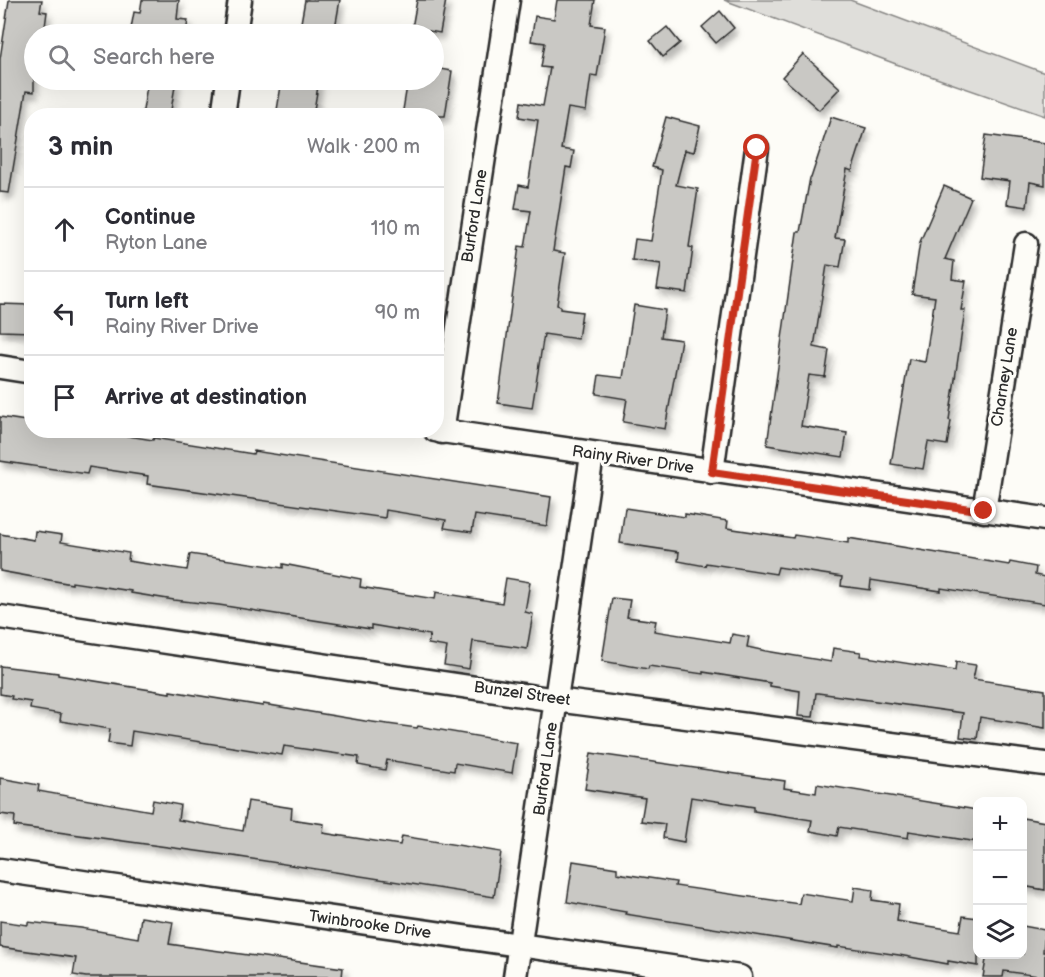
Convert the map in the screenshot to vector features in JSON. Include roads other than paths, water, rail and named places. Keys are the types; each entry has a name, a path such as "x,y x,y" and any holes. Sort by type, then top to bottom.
{"street":[{"path":"236,24 240,0"},
{"name":"Burford Lane","path":"444,400 508,0"},
{"path":"224,108 227,90"},
{"path":"712,472 757,148"},
{"name":"Charney Lane","path":"984,511 1026,244"},
{"path":"0,368 24,371"},
{"name":"Rainy River Drive","path":"444,432 1045,519"},
{"name":"Burford Lane","path":"515,977 592,454"},
{"name":"Bunzel Street","path":"0,617 556,700 1045,764"},
{"name":"Twinbrooke Drive","path":"0,870 740,977"}]}
